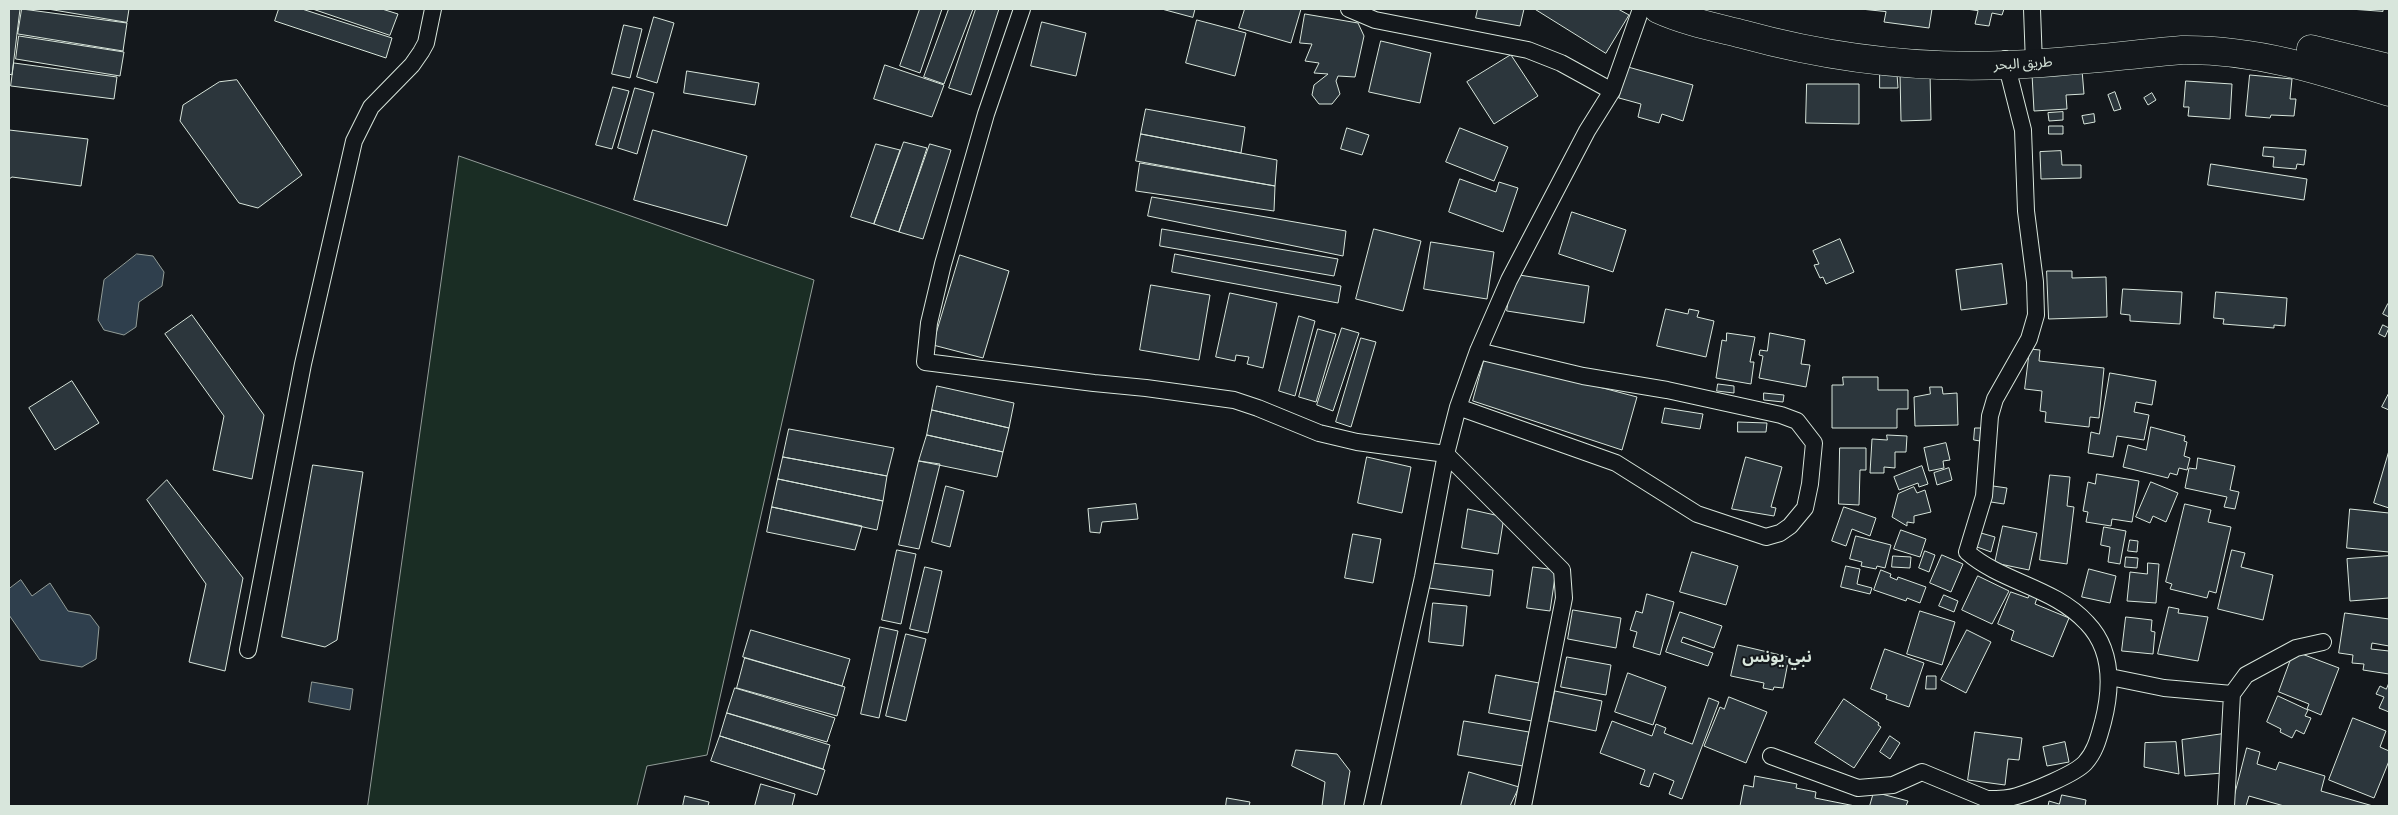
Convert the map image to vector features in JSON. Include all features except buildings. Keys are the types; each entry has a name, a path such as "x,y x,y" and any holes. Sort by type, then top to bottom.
{"highway":[{"name":"طريق البحر","path":"1658,9 1763,40 1831,55 1907,64 2182,50 2218,50 2252,54 2309,66 2389,92"},
{"name":"طريق البحر","path":"1708,9 1774,27 1857,44 2005,59"},
{"name":"طريق البحر","path":"2034,57 2175,35 2236,35 2281,42 2389,68"}],"street":[{"path":"248,650 304,364 354,141 371,107 412,65 421,52 426,43 433,9"},
{"path":"1022,9 986,114 944,264 929,323 925,362 1234,400 1319,433 1357,442 1446,454 1562,570 1564,598 1523,806"},
{"path":"1349,9 1375,20 1528,50 1560,63 1612,91"},
{"path":"1372,806 1423,576 1446,454 1458,407 1478,351 1509,280 1587,131 1612,91 1641,9"},
{"path":"2032,9 2034,57"},
{"path":"1771,756 1858,788 1893,785 1922,772 1987,799 2013,797 2078,770 2098,741 2109,698 2110,677 2100,638 2086,621 2060,601 1983,566 1967,552 1984,496 1990,416 1995,399 2029,340 2036,315 2035,282 2026,211 2024,143 2005,59"},
{"path":"1458,407 1616,463 1697,514 1766,537 1780,533 1790,526 1805,508 1810,484 1814,442 1798,421 1781,415 1667,390 1583,376 1478,351"},
{"path":"2226,806 2232,694 2246,675 2296,648 2324,642"},
{"path":"2110,677 2164,688 2232,694"}],"green space":[{"path":"459,156 814,280 707,755 647,766 637,806 368,806"}],"water":[{"path":"137,254 153,256 164,272 162,286 139,302 136,327 124,335 104,330 98,320 104,280"},
{"path":"21,580 32,596 50,583 68,611 90,615 99,627 96,659 82,667 40,660 9,615 9,589"},
{"path":"312,682 353,689 350,710 309,702"}],"district":[{"name":"نبي يونس","path":"1777,658"}]}
